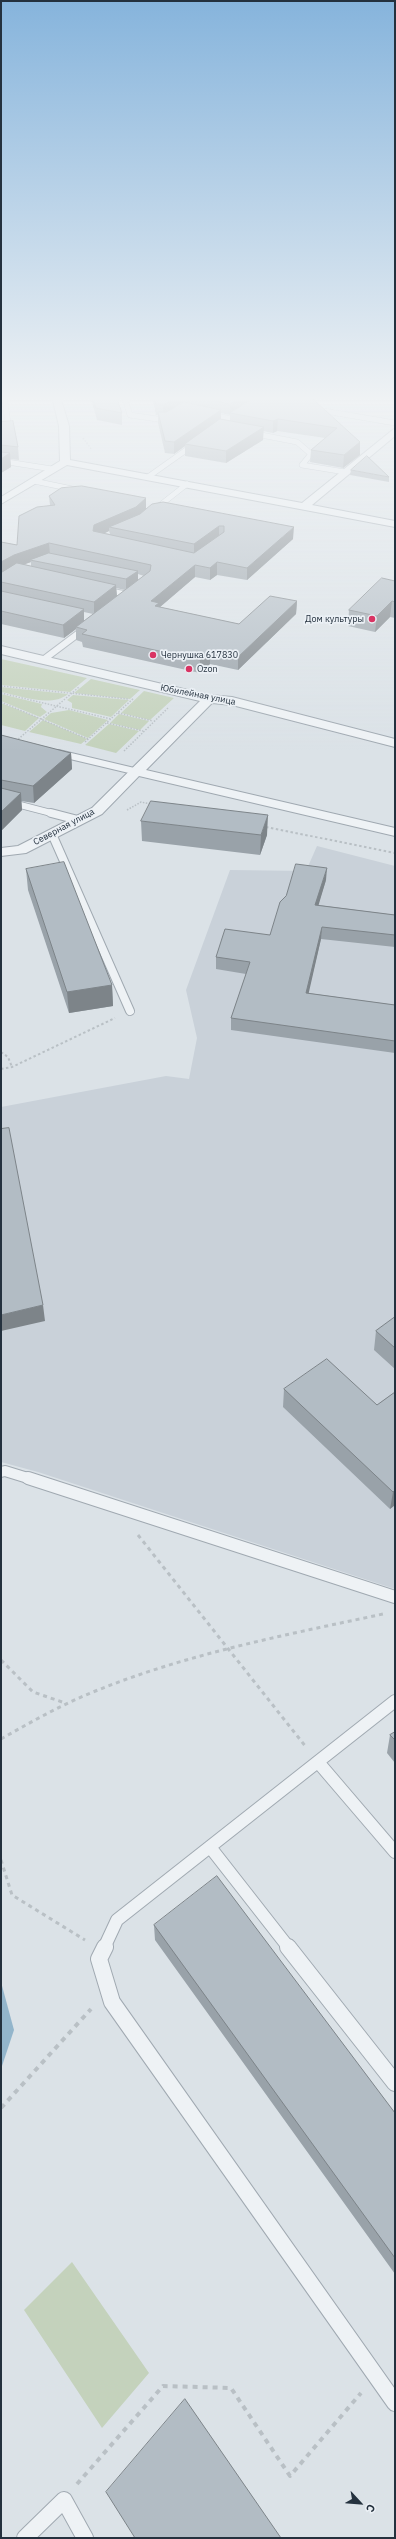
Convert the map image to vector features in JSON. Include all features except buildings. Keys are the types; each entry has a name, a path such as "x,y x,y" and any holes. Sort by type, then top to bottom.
{"street":[{"path":"347,514 395,524"},
{"name":"Юбилейная улица","path":"1,650 210,699 232,701 395,743"},
{"name":"Северная улица","path":"1,852 20,850 97,811 210,699"},
{"path":"138,772 395,832"}],"lane":[{"path":"98,589 131,593 122,600"},
{"path":"43,660 91,624"},
{"path":"49,750 138,772"},
{"path":"1,800 78,820"},
{"path":"52,834 130,1011"},
{"path":"1,1472 5,1471 395,1597"},
{"path":"395,1701 117,1920 99,1959 112,2002 119,2013 395,2403"},
{"path":"318,1762 395,1852"},
{"path":"210,1847 395,2083"},
{"path":"25,2538 64,2500 85,2538"}],"path":[{"path":"15,742 96,672"},
{"path":"70,756 149,685"},
{"path":"1,686 132,700"},
{"path":"1,693 111,719"},
{"path":"109,765 183,693"},
{"path":"1,702 88,739"},
{"path":"118,713 153,722"},
{"path":"107,723 144,731"},
{"path":"120,814 141,802 157,805"},
{"path":"264,827 395,853"},
{"path":"1,1069 12,1067 130,1011"},
{"path":"1,1052 8,1057 12,1067"},
{"path":"115,1506 318,1762"},
{"path":"1,1739 34,1718 98,1688 227,1648 387,1614"},
{"path":"1,1660 33,1692 65,1703"},
{"path":"1,1860 12,1895 103,1951"},
{"path":"1,2108 108,1991"},
{"path":"64,2500 164,2386 231,2388 290,2476 376,2376"}],"shaded area":[{"path":"317,846 395,866 395,1589 38,1472 1,1462 1,1107 166,1076 189,1079 197,1038 186,990 230,870 306,871"}],"green space":[{"path":"1,659 87,678 70,692 1,685"},
{"path":"91,679 140,690 130,699 74,693"},
{"path":"1,687 68,694 61,698 45,701 1,692"},
{"path":"144,691 174,698 150,720 121,713"},
{"path":"1,694 42,704 41,707 47,712 40,717 1,701"},
{"path":"73,695 129,700 111,717 72,708 72,703 67,700"},
{"path":"1,703 39,718 25,731 1,725"},
{"path":"69,710 108,720 88,738 44,719 51,713"},
{"path":"119,714 149,721 140,730 110,723"},
{"path":"43,720 87,739 81,744 29,732"},
{"path":"109,724 139,731 116,753 85,745"},
{"path":"72,2262 149,2373 102,2428 24,2310"}],"water":[{"path":"1,1982 14,2030 1,2069"}],"place":[{"name":"Дом культуры","path":"372,619"},
{"name":"Чернушка 617830","path":"153,655"},
{"name":"Ozon","path":"189,669"}]}
